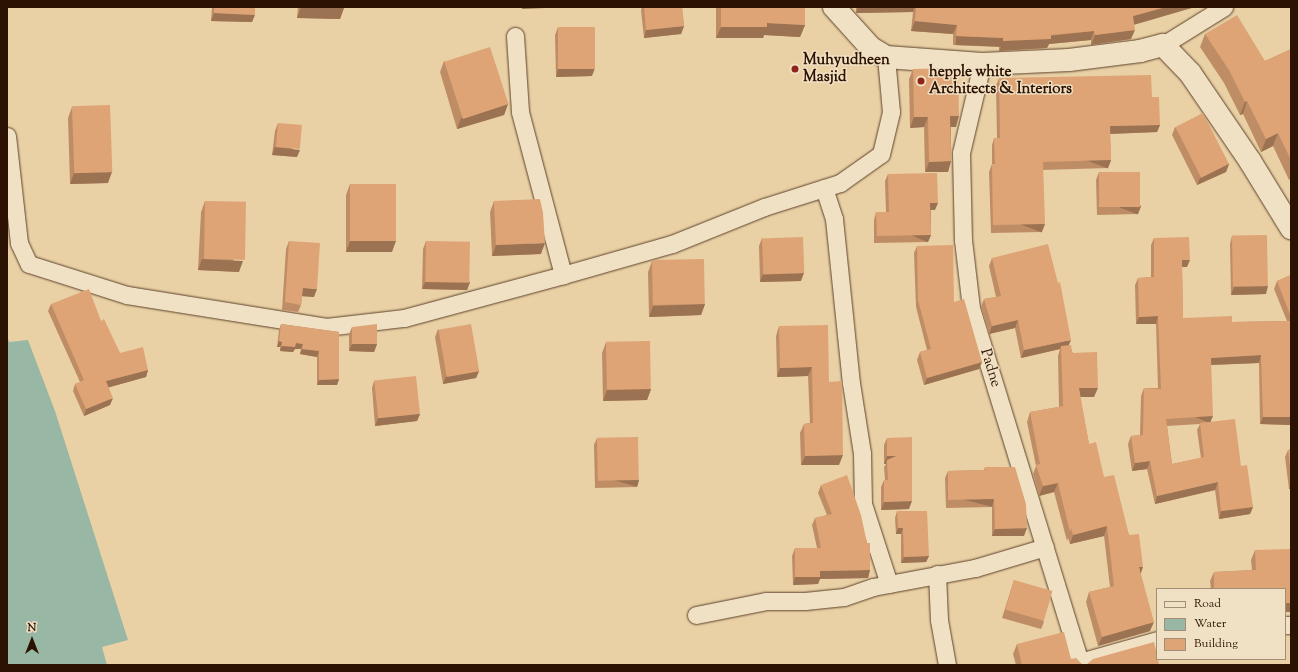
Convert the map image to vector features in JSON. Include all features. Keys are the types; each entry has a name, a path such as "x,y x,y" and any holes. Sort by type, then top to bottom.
{"main road":[{"path":"834,7 871,48 886,57 982,64 1069,60 1140,52 1163,45 1190,73 1250,161 1291,228"}],"street":[{"path":"1163,45 1222,8"},
{"path":"515,36 520,112 563,275"},
{"path":"7,136 19,243 29,264 127,295 326,327 404,318 563,275 672,244 764,207 840,183 881,154 891,112 886,57"},
{"name":"Padne","path":"982,64 961,153 963,240 970,301 1081,664"},
{"path":"824,188 834,219 851,383 862,453 863,504 889,584"},
{"path":"696,615 766,601 805,601 844,597 889,584 975,568 1045,547"},
{"path":"937,574 939,620 947,665"},
{"path":"1081,664 1156,640"}],"water":[{"path":"7,335 9,342 28,340 55,411 128,640 102,647 107,665 7,665"}],"building":[{"path":"214,7 255,7 255,15 214,13"},
{"path":"303,7 344,7 344,8"},
{"path":"644,7 682,7 684,26 646,30"},
{"path":"721,7 805,7 805,25 767,23 767,27 721,27"},
{"path":"916,7 1166,7 1133,16 1135,30 1095,35 1094,31 1051,35 1051,39 1003,41 1003,38 956,36 957,25 915,21"},
{"path":"1237,15 1265,61 1291,49 1291,160 1278,133 1266,139 1247,101 1245,102 1229,70 1205,34"},
{"path":"558,27 595,27 595,69 558,69"},
{"path":"490,47 509,104 463,119 444,62"},
{"path":"958,68 959,116 950,116 951,161 929,162 928,117 914,117 913,69"},
{"path":"1151,75 1152,97 1159,97 1160,125 1110,126 1111,160 1043,162 1045,224 993,225 992,164 995,164 994,138 1000,138 999,78"},
{"path":"110,105 112,172 74,173 72,106"},
{"path":"1203,113 1229,164 1201,178 1175,127"},
{"path":"278,123 302,125 300,149 276,147"},
{"path":"1099,172 1140,172 1140,207 1099,207"},
{"path":"937,173 938,203 930,203 931,235 877,236 876,212 889,212 888,174"},
{"path":"350,184 396,184 396,241 350,241"},
{"path":"540,199 543,213 545,243 496,245 494,201"},
{"path":"205,201 246,202 245,260 204,259"},
{"path":"1267,235 1268,286 1233,287 1232,236"},
{"path":"803,237 804,273 763,274 762,238"},
{"path":"1189,237 1190,260 1182,260 1183,318 1232,316 1232,322 1291,321 1291,417 1263,417 1261,355 1211,358 1213,416 1166,419 1172,464 1204,457 1200,423 1235,419 1241,466 1247,465 1253,507 1221,511 1218,482 1157,496 1150,461 1135,463 1131,436 1143,435 1144,388 1161,389 1158,316 1139,317 1138,278 1154,277 1154,238"},
{"path":"289,241 320,243 317,289 303,288 301,305 285,302"},
{"path":"426,241 470,242 469,283 425,282"},
{"path":"1048,244 1058,283 1060,282 1071,340 1024,350 1018,320 992,326 984,299 1001,296 992,258"},
{"path":"953,245 954,302 964,299 982,362 927,378 920,352 931,349 918,300 917,246"},
{"path":"704,259 705,304 653,305 652,260"},
{"path":"1291,275 1291,317 1277,281"},
{"path":"89,289 101,321 104,319 120,353 143,347 148,370 106,381 113,398 86,409 75,384 84,380 51,304"},
{"path":"281,324 339,332 339,379 319,380 319,351 302,349 303,344 296,343 295,347 282,346 282,342 279,341"},
{"path":"377,324 377,344 352,344 352,327"},
{"path":"471,324 479,371 447,377 439,330"},
{"path":"828,325 829,382 842,381 843,455 805,456 804,424 813,423 812,367 780,368 779,326"},
{"path":"650,341 651,389 607,390 606,342"},
{"path":"1071,345 1072,353 1097,352 1098,388 1079,388 1089,444 1096,442 1104,477 1114,475 1129,535 1139,534 1143,567 1139,567 1154,622 1102,637 1089,592 1114,586 1107,526 1073,535 1071,528 1070,532 1058,483 1043,486 1036,465 1040,464 1030,412 1063,406 1061,346"},
{"path":"416,376 420,414 378,418 374,380"},
{"path":"638,437 639,480 598,481 597,438"},
{"path":"912,437 912,501 884,502 884,480 888,480 887,460 897,456 887,456 887,438"},
{"path":"1291,449 1291,476 1288,450"},
{"path":"985,467 1015,467 1026,504 1027,528 995,529 994,499 948,500 948,471 985,470"},
{"path":"847,475 861,515 867,543 870,543 870,570 820,571 820,577 795,577 795,548 821,548 815,518 832,514 821,485"},
{"path":"897,511 927,511 929,556 904,557 903,528 898,528"},
{"path":"1291,549 1291,603 1286,603 1286,588 1214,588 1214,572 1256,570 1255,550"},
{"path":"1014,580 1052,591 1044,621 1005,610"},
{"path":"1064,632 1071,659 1076,658 1082,664 1087,664 1093,659 1154,642 1156,660 1158,660 1159,665 1022,665 1017,644"}],"place":[{"name":"Muhyudheen Masjid","path":"795,69"},
{"name":"hepple white Architects & Interiors","path":"921,81"}]}
